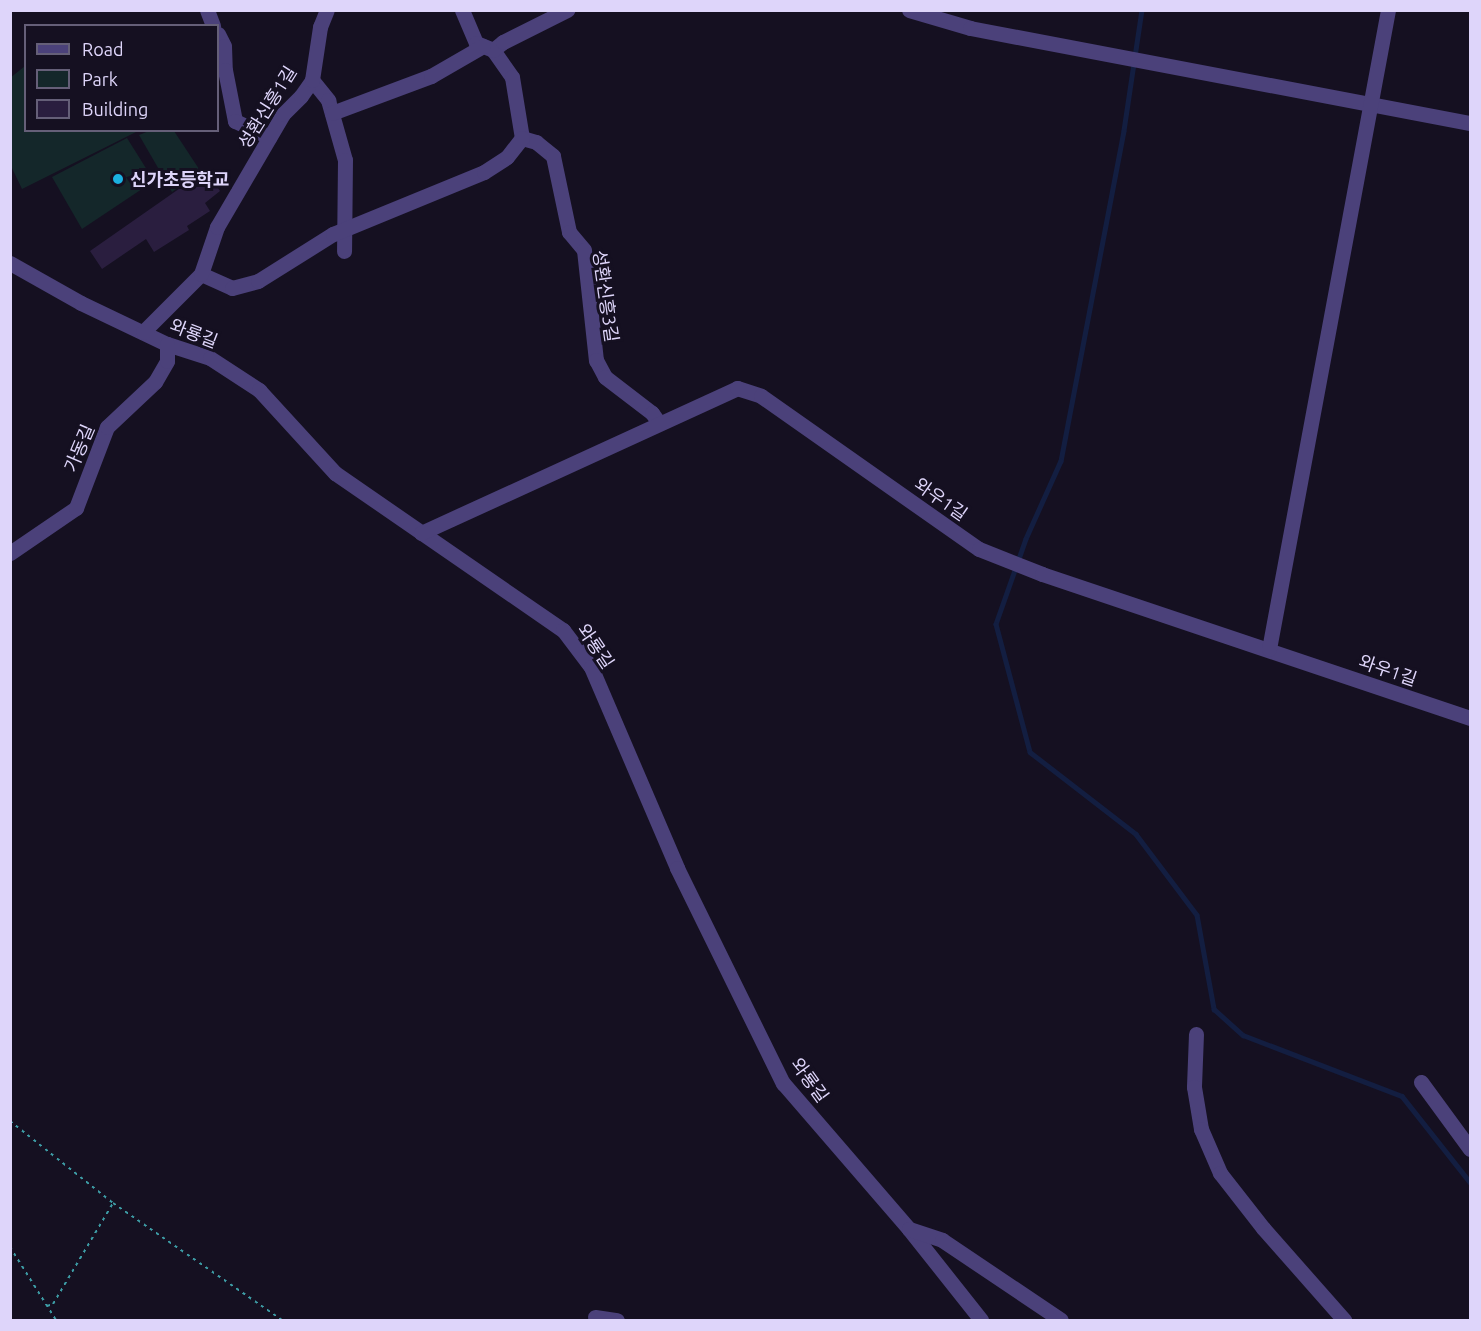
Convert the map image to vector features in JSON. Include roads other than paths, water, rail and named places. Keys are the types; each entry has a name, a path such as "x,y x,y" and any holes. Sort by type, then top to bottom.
{"street":[{"name":"성환신흥1길","path":"142,332 201,274 217,227 283,114 301,96 312,80 320,27 327,10"},
{"path":"201,274 232,288 258,281 345,228 484,172 507,157 522,138 512,77 488,48 476,43 462,10"},
{"path":"332,113 430,76 567,10"},
{"path":"909,10 970,28 1470,123"},
{"path":"1269,649 1388,10"},
{"path":"219,36 224,46 225,70 235,121 270,137"},
{"path":"312,80 328,100 345,160 344,251"},
{"name":"성환신흥3길","path":"522,138 536,142 553,156 569,232 584,250 596,360 605,377 652,413 659,423"},
{"name":"와룡길","path":"11,263 81,303 167,344 210,358 259,390 335,473 563,630 591,667 677,868 783,1083 909,1229 981,1320"},
{"name":"가동길","path":"10,553 76,508 107,427 155,382 167,361 167,344"},
{"name":"와우1길","path":"421,532 737,388 761,396 979,549 1041,574 1470,718"},
{"path":"1196,1034 1194,1087 1201,1129 1220,1173 1263,1228 1344,1320"},
{"path":"1421,1082 1470,1149"},
{"path":"909,1229 942,1240 1061,1320"},
{"path":"595,1317 617,1320"}],"waterway":[{"path":"1142,10 1124,131 1061,461 1026,539 996,624 1030,752 1136,834 1197,915 1214,1009 1243,1035 1402,1096 1470,1182"}],"place":[{"name":"신가초등학교","path":"118,179"}]}
